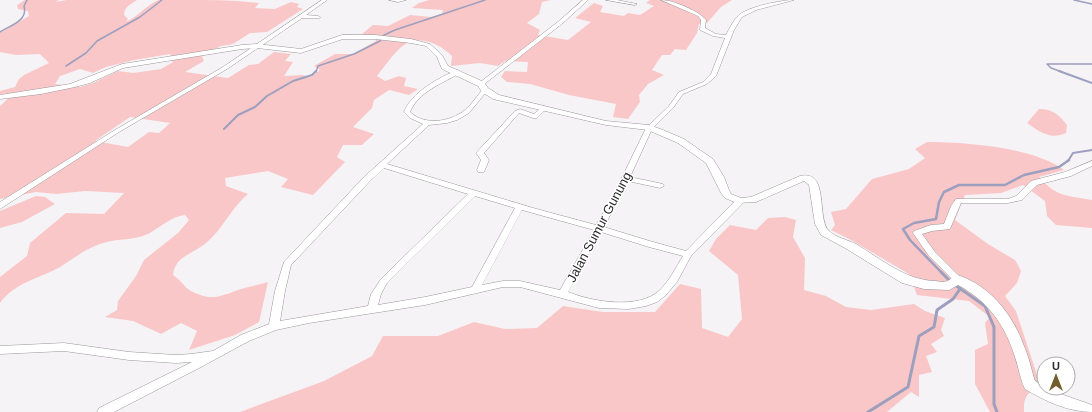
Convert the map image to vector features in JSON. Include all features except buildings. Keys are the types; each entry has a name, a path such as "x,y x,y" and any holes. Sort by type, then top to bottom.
{"street":[{"path":"0,206 117,131 219,71 325,0"},
{"path":"391,0 398,2 404,0"},
{"path":"458,72 417,97 408,107 407,112 412,117 427,123 446,123 456,120 475,104 483,87 562,22 586,0"},
{"path":"609,0 626,1 635,4"},
{"path":"663,0 700,16 704,20 702,30 715,35 729,37"},
{"name":"Jalan Sumur Gunung","path":"103,412 142,391 176,376 245,338 274,326 425,300 503,284 520,284 562,294 600,229 649,128 671,107 681,93 705,83 714,75 729,37 740,16 754,9 792,0"},
{"path":"301,16 318,18"},
{"path":"0,97 73,86 90,81 110,70 122,66 222,49 257,46 301,52 342,37 387,38 428,45 440,56 445,67 458,72 483,87 496,97 606,123 649,128 681,141 710,161 720,177 724,191 728,196 740,201 753,200 803,178 810,180 814,185 820,224 825,233 849,245 906,280 924,285 954,283 973,286 1006,318 1023,359 1029,383 1032,387 1045,394 1092,411"},
{"path":"481,170 485,160 479,154 517,112 520,111 535,117 544,108"},
{"path":"274,326 281,284 287,264 367,179 427,123"},
{"path":"954,283 917,233 931,228 947,227 955,206 959,201 1008,201 1019,198 1034,183 1068,174 1092,163"},
{"path":"383,165 520,207 688,254"},
{"path":"626,178 660,186"},
{"path":"372,308 376,294 384,281 474,193"},
{"path":"562,294 577,301 612,305 631,305 651,301 662,294 670,284 688,254 740,201"},
{"path":"474,290 520,207"},
{"name":"Jalan Sumur Gunung","path":"0,350 64,347 129,356 176,359 214,355"},
{"path":"176,359 176,376"}],"shaded area":[{"path":"25,0 59,0 55,2 67,0 137,0 125,10 124,15 128,19 126,21 159,0 220,0 249,2 259,3 255,8 275,9 291,2 299,4 297,7 303,9 267,32 250,33 233,44 221,46 202,56 204,61 185,72 228,78 249,65 258,64 274,52 291,54 285,61 293,62 284,76 302,75 311,77 320,70 314,66 335,54 353,54 376,41 377,36 362,34 373,25 388,26 410,15 431,17 442,14 443,10 412,8 419,3 429,0 551,0 542,2 539,14 527,23 540,30 538,35 568,40 591,22 575,18 594,3 603,6 600,12 624,16 628,13 640,15 654,6 646,3 650,0 732,0 721,7 707,23 699,24 697,33 686,50 675,49 670,55 662,55 652,70 664,75 648,84 639,95 640,102 628,119 613,117 616,104 569,95 530,84 507,82 501,77 505,71 527,72 528,62 505,61 498,66 480,63 451,66 452,56 433,43 419,40 405,44 396,52 377,76 385,81 399,76 406,78 404,86 418,89 409,95 389,90 374,100 372,108 353,127 374,134 362,145 343,145 337,157 345,162 313,195 281,187 288,179 268,171 225,178 226,186 248,194 206,243 181,259 174,269 173,275 191,291 211,297 222,296 244,288 268,282 259,322 235,335 189,350 197,331 181,323 161,334 133,321 105,317 117,310 118,301 136,276 144,260 178,233 189,220 185,215 170,220 148,234 136,238 106,242 95,246 79,254 60,267 12,290 0,303 0,277 27,256 30,243 66,213 104,214 124,193 85,191 56,194 36,192 0,199 0,106 14,93 0,94 0,91 15,87 19,79 24,75 49,63 40,54 16,55 0,52 0,33 29,16 28,11 18,9 17,5","holes":["170,54 173,62 161,69 133,73 118,71 93,83 80,87 55,84 60,76 80,69 93,73 106,67 134,60","130,117 170,123 159,133 149,132 128,147 95,141"]},
{"path":"1039,109 1052,111 1058,116 1067,125 1066,133 1055,136 1045,134 1027,123"},
{"path":"927,142 960,143 998,147 1035,156 1051,162 1064,170 1039,177 1052,189 1069,196 1092,200 1092,228 1056,225 1047,216 1045,201 1023,185 1001,193 965,195 955,220 988,244 1015,260 1021,271 1017,283 1005,296 1016,311 1036,372 1036,387 1025,398 1024,412 990,412 975,384 975,350 988,344 985,323 989,318 987,315 969,301 917,295 909,274 831,230 835,225 831,212 846,209 872,179 909,169 925,158 915,149"},
{"path":"36,196 45,197 55,204 22,222 0,228 0,211"},
{"path":"785,217 796,220 793,237 805,258 804,290 826,296 846,307 871,310 914,304 925,311 945,318 941,330 944,336 931,344 937,352 926,356 932,372 919,375 919,397 911,392 887,412 240,412 324,381 372,356 383,336 438,336 474,322 505,329 537,328 563,306 603,312 655,312 680,284 701,289 702,328 728,337 742,319 738,275 709,251 716,239 730,225 756,230 768,218"}],"waterway":[{"path":"0,32 21,19 25,11 24,6 27,0"},
{"path":"66,66 86,53 97,41 140,17 162,0"},
{"path":"316,72 318,66 354,54 380,41 384,35 395,30 485,0"},
{"path":"1074,0 1092,4"},
{"path":"1062,72 1051,68 1047,64 1092,64"},
{"path":"224,129 238,115 255,107 267,96 293,81 312,75 316,71"},
{"path":"1059,71 1092,83"},
{"path":"1068,160 1073,153 1092,150"},
{"path":"942,273 910,240 903,229 914,223 936,219 939,202 944,192 959,185 1005,185 1024,175 1059,167 1068,160"},
{"path":"942,273 951,282"},
{"path":"955,285 985,306 994,327 994,404 997,412"},
{"path":"868,412 908,387 919,336 934,327 937,310 953,299 960,289"}]}
